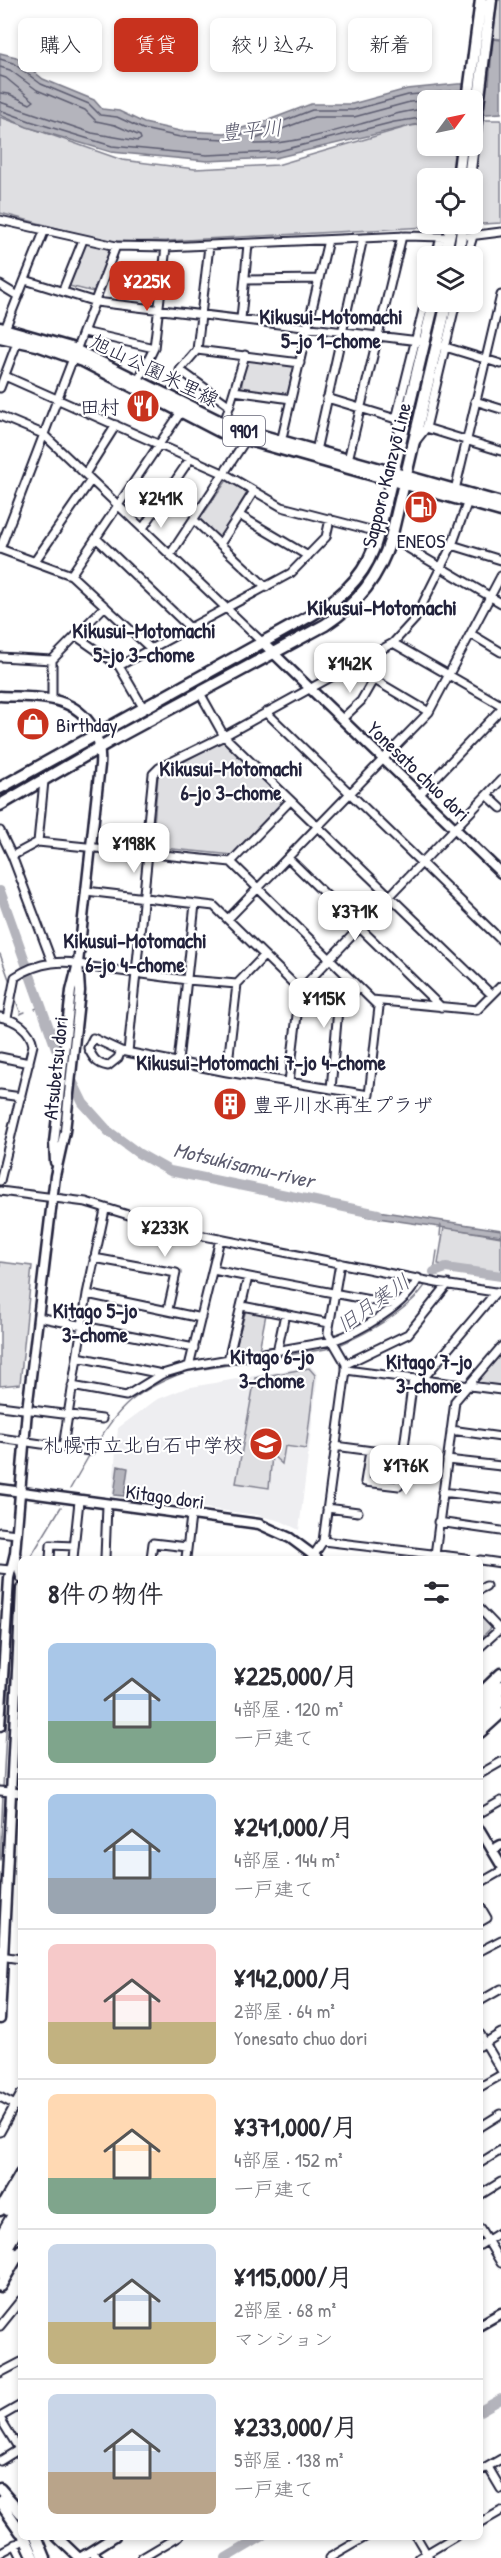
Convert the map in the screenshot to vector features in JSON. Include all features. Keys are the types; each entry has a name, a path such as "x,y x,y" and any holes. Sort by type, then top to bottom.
{"highway":[{"path":"483,1704 501,1687"},
{"path":"483,1717 501,1700"},
{"path":"0,2223 18,2193"},
{"path":"0,2239 18,2208"},
{"path":"0,2258 18,2226"},
{"path":"0,2271 18,2242"}],"main road":[{"path":"469,90 481,0"},
{"path":"470,168 491,0"},
{"name":"Sapporo Kanzyō Line","path":"0,789 263,643 339,597 362,570 374,548 432,312"},
{"name":"Sapporo Kanzyō Line","path":"0,805 325,624 357,600 378,572 391,538 445,312"},
{"name":"旭山公園米里線","path":"2,331 18,340 75,355 138,381 223,428"},
{"name":"旭山公園米里線","path":"2,331 42,338 181,412 223,428 316,460 392,475"},
{"name":"旭山公園米里線","path":"248,436 281,442 348,460 501,511"},
{"name":"旭山公園米里線","path":"405,479 501,503"},
{"path":"483,1691 501,1674"},
{"path":"483,1729 501,1713"},
{"path":"0,2210 18,2179"},
{"path":"0,2286 18,2259"},
{"path":"0,2489 11,2510"},
{"path":"29,2540 34,2558"},
{"path":"31,2540 45,2558"}],"street":[{"path":"0,220 44,232 116,246 208,246 402,236 442,237 439,246"},
{"path":"2,331 44,232"},
{"path":"469,246 471,236 501,232"},
{"path":"348,460 402,236"},
{"path":"315,451 363,238"},
{"path":"63,290 83,240"},
{"path":"281,442 328,240"},
{"path":"241,319 248,244"},
{"path":"116,246 0,549 71,574 150,648"},
{"path":"208,246 197,350 180,370 230,406"},
{"path":"138,381 154,348 166,247"},
{"path":"245,280 319,279"},
{"path":"25,280 96,302 417,341"},
{"path":"0,285 18,296"},
{"path":"454,490 485,359 499,313 501,295"},
{"path":"400,440 396,419 423,312"},
{"path":"412,446 426,428 453,312"},
{"path":"84,332 154,348"},
{"path":"0,388 18,340"},
{"path":"444,347 501,364"},
{"path":"197,350 300,363"},
{"path":"223,428 246,355"},
{"path":"4,376 225,474 282,507 378,532"},
{"path":"234,391 291,399"},
{"path":"327,398 396,419"},
{"path":"475,401 501,409"},
{"path":"71,574 181,412"},
{"path":"0,416 43,434 263,643"},
{"path":"85,474 116,425"},
{"path":"426,428 501,451"},
{"path":"170,555 248,436"},
{"path":"142,528 190,459"},
{"path":"35,561 91,480"},
{"path":"220,544 254,491"},
{"path":"12,856 38,842 91,848 146,853 231,862 379,1007 369,1095 178,1062 125,1051 93,1038 88,1048 100,1065 108,1066 125,1051 145,897 146,853 153,774 159,768 224,736 393,643 415,619 452,545 468,501"},
{"path":"239,515 308,556"},
{"path":"119,666 291,573 326,537 330,519"},
{"path":"194,520 266,587"},
{"path":"96,538 189,627"},
{"path":"391,538 501,603"},
{"path":"452,545 501,560"},
{"path":"228,919 429,712 501,576"},
{"path":"0,696 52,699 52,660 105,606"},
{"path":"471,634 501,652"},
{"path":"76,636 119,666 144,709"},
{"name":"Yonesato chuo dori","path":"263,643 501,873"},
{"path":"393,643 501,705"},
{"path":"0,657 52,660"},
{"path":"351,666 429,712"},
{"path":"342,719 361,701 373,680"},
{"path":"200,693 224,736 492,995"},
{"name":"Atsubetsu dori","path":"0,1726 2,1660 13,1644 10,1570 15,1552 27,1410 55,1176 54,1143 76,991 101,759 96,735 79,711 52,699"},
{"path":"419,795 501,709"},
{"path":"266,712 501,940"},
{"path":"289,1082 300,990 501,780"},
{"path":"38,842 44,781"},
{"path":"487,795 501,808"},
{"path":"231,862 290,801"},
{"path":"0,831 12,856 52,962"},
{"path":"288,858 441,1006"},
{"path":"87,891 214,906 300,990"},
{"path":"178,1062 195,904"},
{"path":"227,1072 237,984 264,956"},
{"path":"0,1181 33,1049 31,1036 26,1029 4,1018 14,978 18,974 52,962 78,963 91,967 135,971 188,980 237,984"},
{"path":"372,1000 477,1010 501,986"},
{"path":"331,1089 338,1009 359,988"},
{"path":"0,1057 29,1063"},
{"path":"0,1094 21,1097"},
{"path":"0,1191 86,1202 105,1210 184,1232 437,1283 499,1293"},
{"path":"63,1447 87,1294 105,1210"},
{"path":"189,1366 220,1239"},
{"path":"94,1258 176,1273 168,1309"},
{"path":"315,1556 323,1540 346,1367 328,1333 340,1263"},
{"path":"213,1270 396,1305"},
{"path":"228,1360 248,1277"},
{"path":"72,1386 126,1396 162,1374 189,1366 333,1342 396,1305 413,1290 420,1279"},
{"path":"346,1367 408,1334 448,1284"},
{"path":"422,1380 499,1293"},
{"path":"87,1294 168,1309 201,1318"},
{"path":"242,1306 329,1323"},
{"path":"278,1352 285,1314"},
{"path":"39,1317 194,1348"},
{"path":"435,1555 454,1401 500,1350"},
{"path":"78,1357 162,1374"},
{"path":"346,1367 413,1379 501,1390"},
{"path":"370,1451 365,1482 399,1486 413,1379"},
{"path":"0,1406 102,1419"},
{"path":"451,1430 501,1437"},
{"path":"0,1438 90,1451"},
{"path":"335,1446 403,1455"},
{"path":"447,1460 501,1466"},
{"name":"Kitago dori","path":"0,1489 267,1527 290,1538 313,1556"},
{"path":"442,1492 501,1499"},
{"path":"73,1556 78,1501"},
{"path":"105,1556 107,1505"},
{"path":"327,1508 358,1512"},
{"path":"186,1556 190,1516"},
{"path":"438,1522 501,1531"},
{"path":"0,1532 17,1534"},
{"path":"323,1540 445,1556"},
{"path":"151,1556 153,1543 187,1548"},
{"path":"50,1556 51,1545 74,1546"},
{"name":"Atsubetsu dori","path":"15,1552 18,1565"},
{"path":"483,1560 501,1563"},
{"path":"0,1569 10,1570"},
{"name":"Atsubetsu dori","path":"0,2019 5,1791 13,1644 18,1610"},
{"path":"483,1612 500,1630 483,1644"},
{"path":"483,1772 501,1762"},
{"path":"483,1811 501,1801"},
{"path":"483,1840 501,1865"},
{"path":"492,1850 501,1845"},
{"path":"483,1881 501,1871"},
{"path":"483,1949 501,1940"},
{"path":"1,1956 18,1959"},
{"path":"483,1999 501,1989"},
{"path":"483,2043 501,2033"},
{"path":"483,2045 501,2070"},
{"path":"483,2085 501,2075"},
{"path":"0,2097 18,2106 0,2132"},
{"path":"483,2125 501,2114"},
{"path":"483,2161 501,2150"},
{"path":"483,2193 501,2182"},
{"path":"483,2232 501,2263"},
{"path":"483,2243 501,2232"},
{"path":"0,2326 18,2304"},
{"path":"483,2323 501,2313"},
{"path":"0,2373 18,2364"},
{"path":"18,2407 0,2417 18,2446"},
{"path":"0,2461 18,2450"},
{"path":"483,2470 501,2459"},
{"path":"488,2467 501,2489"},
{"path":"483,2521 501,2511"},
{"path":"0,2553 22,2540"},
{"path":"60,2540 80,2558 110,2540"},
{"path":"142,2558 172,2540"},
{"path":"329,2558 360,2540"},
{"path":"418,2540 427,2556"},
{"path":"418,2558 427,2556 450,2540"},
{"path":"15,2544 22,2558"},
{"path":"91,2552 99,2558"}],"shaded area":[{"path":"496,0 501,0 501,39 492,38"},
{"path":"0,117 122,160 195,169 277,165 417,125 417,156 483,156 483,120 501,120 501,223 483,224 483,168 417,168 417,228 110,242 0,213"},
{"path":"85,242 111,250 94,292 69,286"},
{"path":"248,359 293,364 295,367 288,393 286,395 241,389"},
{"path":"227,480 250,493 222,539 219,539 200,519"},
{"path":"223,740 280,797 281,803 233,855 152,847 158,776"},
{"path":"444,1227 501,1237 501,1274 438,1264"},
{"path":"0,1262 32,1266 20,1384 0,1386"},
{"path":"246,1310 266,1314 259,1350 235,1354 234,1351"},
{"path":"496,1357 501,1357 501,1387 478,1384 476,1380"},
{"path":"310,1366 318,1374 299,1530 281,1521 257,1515 112,1496 118,1428 156,1400 186,1388"},
{"path":"309,1368 315,1375 306,1449 285,1446 282,1464 272,1455 269,1488 236,1483 255,1378"},
{"path":"483,1615 493,1626 483,1636"}],"water":[{"name":"豊平川","path":"493,39 501,40 501,113 483,114 483,90 417,90 417,124 275,158 207,161 111,152 27,127 0,115 0,53 18,59 18,72 34,72 43,79 94,100 102,109 119,111 144,123 180,131 225,133 311,104 352,104 407,89 458,84 489,84"},
{"path":"365,1209 501,1230 501,1236 364,1216"},
{"path":"118,1466 128,1468 124,1496 114,1495"}],"waterway":[{"name":"Motsukisamu-river","path":"0,891 56,1048 83,1103 108,1131 138,1153 170,1171 378,1214"},
{"path":"0,954 11,985"},
{"path":"14,995 21,1014"},
{"name":"Motsukisamu-river","path":"35,1009 41,1006"},
{"path":"20,1014 25,1012"},
{"name":"旧月寒川","path":"440,1236 441,1225"},
{"name":"旧月寒川","path":"430,1278 434,1272 437,1251"},
{"path":"434,1272 446,1268 501,1276"},
{"name":"旧月寒川","path":"339,1345 388,1319 411,1301 427,1282"},
{"name":"旧月寒川","path":"93,1450 111,1422 130,1401 168,1379 185,1372 332,1348"},
{"name":"旧月寒川","path":"70,1489 90,1454"},
{"name":"旧月寒川","path":"31,1556 61,1507"},
{"name":"旧月寒川","path":"3,1788 13,1598"},
{"name":"旧月寒川","path":"0,1860 3,1795"},
{"path":"483,2409 501,2399"},
{"path":"226,2558 256,2540"}],"place":[{"name":"田村","path":"143,406"},
{"name":"ENEOS","path":"421,507"},
{"name":"Birthday","path":"33,724"},
{"name":"豊平川水再生プラザ","path":"230,1104"},
{"name":"札幌市立北白石中学校","path":"266,1444"}],"district":[{"name":"Kikusui-Motomachi 5-jo 1-chome","path":"331,328"},
{"name":"Kikusui-Motomachi","path":"382,607"},
{"name":"Kikusui-Motomachi 5-jo 3-chome","path":"144,642"},
{"name":"Kikusui-Motomachi 6-jo 3-chome","path":"231,780"},
{"name":"Kikusui-Motomachi 6-jo 4-chome","path":"135,952"},
{"name":"Kikusui-Motomachi 7-jo 4-chome","path":"261,1062"},
{"name":"Kitago 5-jo 3-chome","path":"95,1322"},
{"name":"Kitago 6-jo 3-chome","path":"272,1368"},
{"name":"Kitago 7-jo 3-chome","path":"429,1373"}]}
